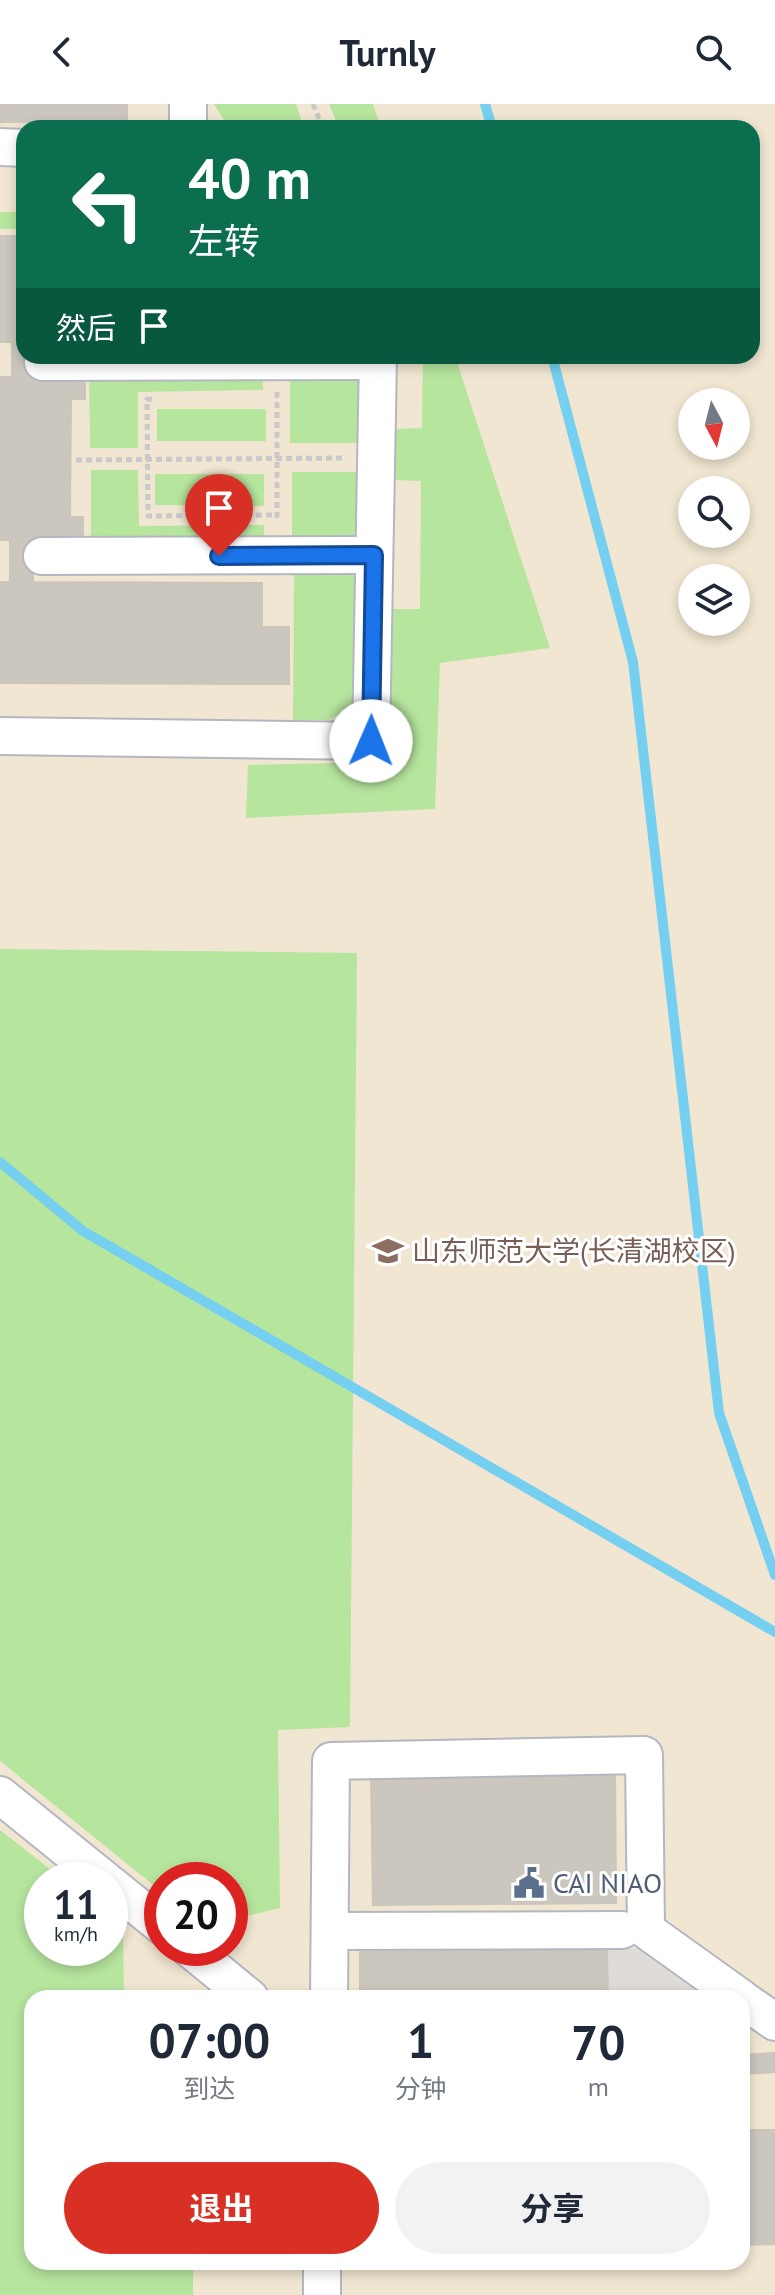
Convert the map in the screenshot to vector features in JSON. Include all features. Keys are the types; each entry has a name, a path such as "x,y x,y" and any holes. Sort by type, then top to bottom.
{"street":[{"path":"0,736 371,741 378,364"},
{"path":"42,556 374,555"},
{"path":"329,1990 331,1761 644,1755 646,1930 731,1990"},
{"path":"0,1795 83,1862"},
{"path":"128,1899 144,1911"},
{"path":"332,1931 622,1930"},
{"path":"211,1966 240,1990"},
{"path":"750,2004 775,2022"},
{"path":"322,2270 322,2295"}],"path":[{"path":"277,364 278,555"},
{"path":"161,399 147,399 148,516 277,515"},
{"path":"263,399 277,399"},
{"path":"76,460 376,458"}],"shaded area":[{"name":"山东师范大学(长清湖校区)","path":"0,104 775,104 775,2295 0,2295"},
{"path":"650,1948 707,1990 608,1990 607,1950"}],"green space":[{"path":"214,104 296,104 301,120 224,120"},
{"path":"329,104 373,104 378,120 336,120"},
{"path":"0,212 16,212 16,229 0,229"},
{"path":"423,364 458,364 550,648 440,663 435,809 246,818 248,765 386,762 392,609 420,609 421,481 393,480 394,429 422,428"},
{"path":"290,370 360,370 360,443 290,443"},
{"path":"262,371 263,390 138,392 138,448 90,448 89,372"},
{"path":"157,409 266,409 266,441 157,441"},
{"path":"91,470 138,470 139,526 264,525 264,544 91,546"},
{"path":"292,472 361,472 362,545 292,546"},
{"path":"155,474 264,474 264,506 155,505"},
{"path":"294,567 357,568 356,706 328,720 293,720"},
{"path":"0,949 357,953 350,1727 278,1730 280,1908 248,1916 248,1862 144,1862 144,1877 0,1761"},
{"path":"0,1830 41,1862 24,1862 24,1966 124,1966 124,1990 24,1990 24,2270 193,2270 193,2295 0,2295"}],"building":[{"path":"0,104 127,104 127,120 0,122"},
{"path":"0,236 16,236 16,364 54,364 85,376 85,399 71,399 70,517 83,517 83,541 33,541 33,582 262,583 262,627 289,627 289,684 0,683 0,582 10,582 10,540 0,540 0,377 12,377 12,342 0,342"},
{"path":"615,1768 616,1903 373,1905 371,1770"},
{"path":"607,1950 608,1990 360,1990 360,1952"},
{"path":"775,2053 775,2072 750,2074 750,2055"},
{"path":"750,2130 775,2130 775,2244 750,2245"}],"waterway":[{"path":"485,104 490,120"},
{"path":"554,364 633,662 719,1413 775,1575"},
{"path":"0,1162 83,1231 775,1632"}],"place":[{"name":"山东师范大学(长清湖校区)","path":"388,1251"},
{"name":"CAI NIAO","path":"529,1883"}],"route":[{"path":"219,556 374,555 371,741"}]}
